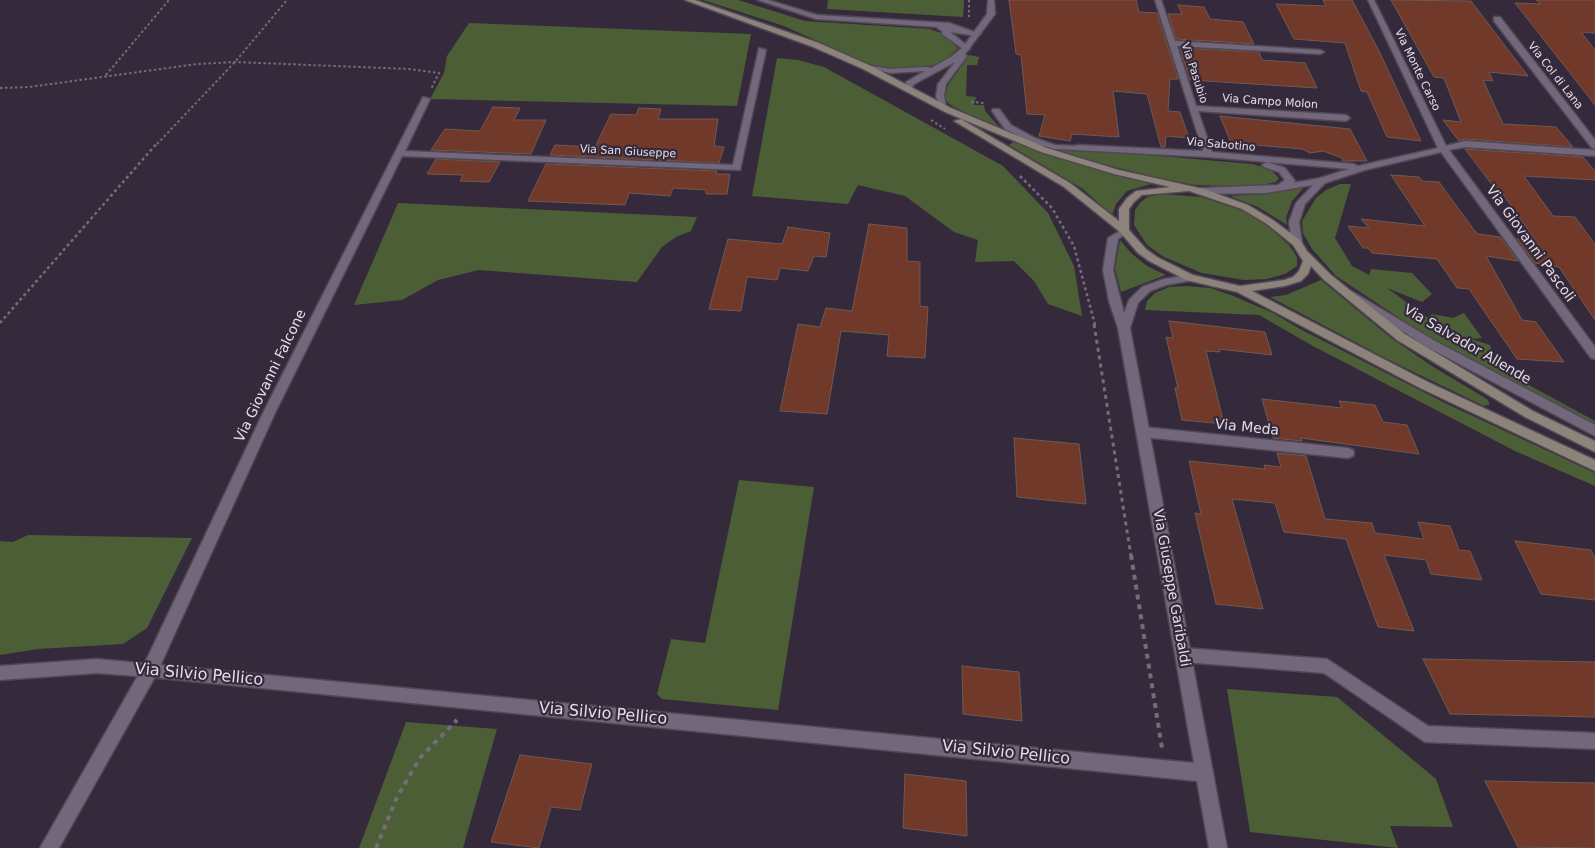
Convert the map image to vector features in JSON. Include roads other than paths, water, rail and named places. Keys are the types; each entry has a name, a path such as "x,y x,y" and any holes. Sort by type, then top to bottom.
{"main road":[{"path":"688,0 784,32 866,67 946,109 1044,150 1186,189 1201,191 1245,206 1270,222 1300,247 1327,277 1401,337 1529,414 1595,447"},
{"path":"946,109 956,120 1081,194 1153,259 1190,278 1240,289 1416,381 1595,466"},
{"path":"1124,231 1124,209 1134,196 1148,191 1186,189"},
{"path":"1240,289 1270,286 1297,279 1304,272 1308,260 1300,247"}],"street":[{"path":"761,0 816,17 929,24 976,24 986,22"},
{"path":"946,109 940,96 942,84 991,14 991,0"},
{"name":"Via Pasubio","path":"1158,0 1208,154"},
{"name":"Via Monte Carso","path":"1371,0 1443,149"},
{"name":"Via Col di Lana","path":"1497,19 1595,146"},
{"path":"929,24 977,34"},
{"path":"949,24 977,34"},
{"path":"941,28 966,49"},
{"path":"1172,43 1320,52"},
{"path":"909,89 909,84 944,65 966,49"},
{"name":"Via San Giuseppe","path":"399,153 737,168 762,50"},
{"path":"866,67 900,72 944,65"},
{"name":"Via Giovanni Falcone","path":"49,848 150,670 269,413 426,98"},
{"name":"Via Campo Molon","path":"1193,108 1346,118"},
{"name":"Via Sabotino","path":"1201,191 1251,192 1322,181 1362,168 1465,144 1595,153"},
{"name":"Via Sabotino","path":"1078,148 1208,154 1362,168"},
{"name":"Via Giovanni Pascoli","path":"1443,149 1595,355"},
{"path":"1251,159 1282,170 1290,181 1280,188"},
{"path":"1300,247 1294,222 1301,203 1322,181"},
{"name":"Via Giuseppe Garibaldi","path":"1124,231 1113,238 1108,270 1114,301 1124,328 1218,848"},
{"name":"Via Salvador Allende","path":"1327,277 1431,344 1595,431"},
{"name":"Via Giuseppe Garibaldi","path":"1124,328 1133,302 1146,288 1164,282 1190,278"},
{"name":"Via Meda","path":"1143,432 1348,453"},
{"path":"1184,655 1327,666 1425,734 1595,741"},
{"name":"Via Silvio Pellico","path":"0,673 48,668 97,666 150,670 1205,773"}],"lane":[{"path":"996,111 1008,127 1032,140 1054,147 1078,148"}]}
